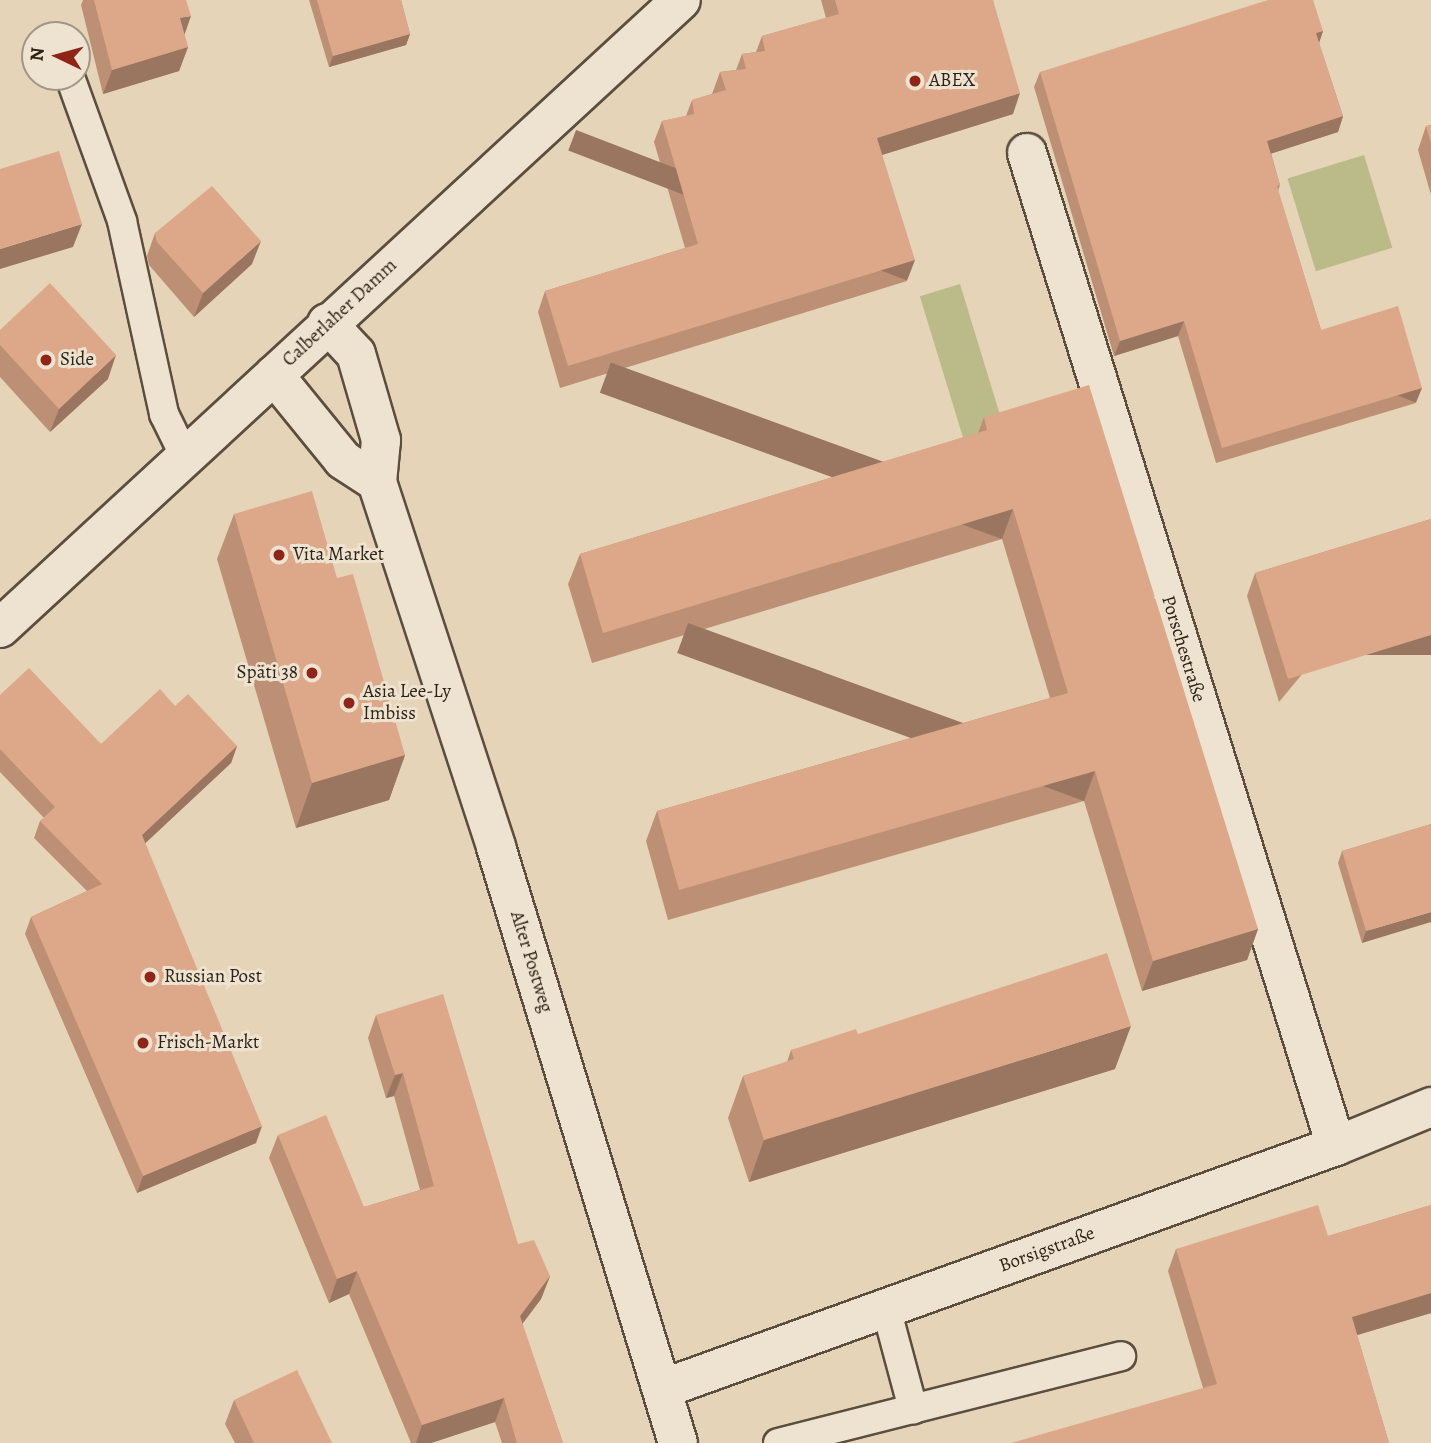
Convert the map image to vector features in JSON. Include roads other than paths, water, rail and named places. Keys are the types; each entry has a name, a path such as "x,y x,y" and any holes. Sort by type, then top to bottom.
{"street":[{"name":"Calberlaher Damm","path":"0,628 186,458 667,4"},
{"name":"Porschestraße","path":"1027,153 1336,1146"},
{"name":"Alter Postweg","path":"327,323 356,354 381,440 377,482 496,847 678,1443"},
{"path":"274,375 343,460 377,482"},
{"name":"Borsigstraße","path":"662,1389 1336,1146 1431,1107"}],"lane":[{"path":"75,91 122,221 164,414 186,458"},
{"path":"886,1308 913,1409"},
{"path":"778,1443 1121,1356"}],"place":[{"name":"ABEX","path":"915,81"},
{"name":"Side","path":"46,360"},
{"name":"Vita Market","path":"279,555"},
{"name":"Späti 38","path":"312,673"},
{"name":"Asia Lee-Ly Imbiss","path":"349,703"},
{"name":"Russian Post","path":"150,977"},
{"name":"Frisch-Markt","path":"143,1043"}]}
